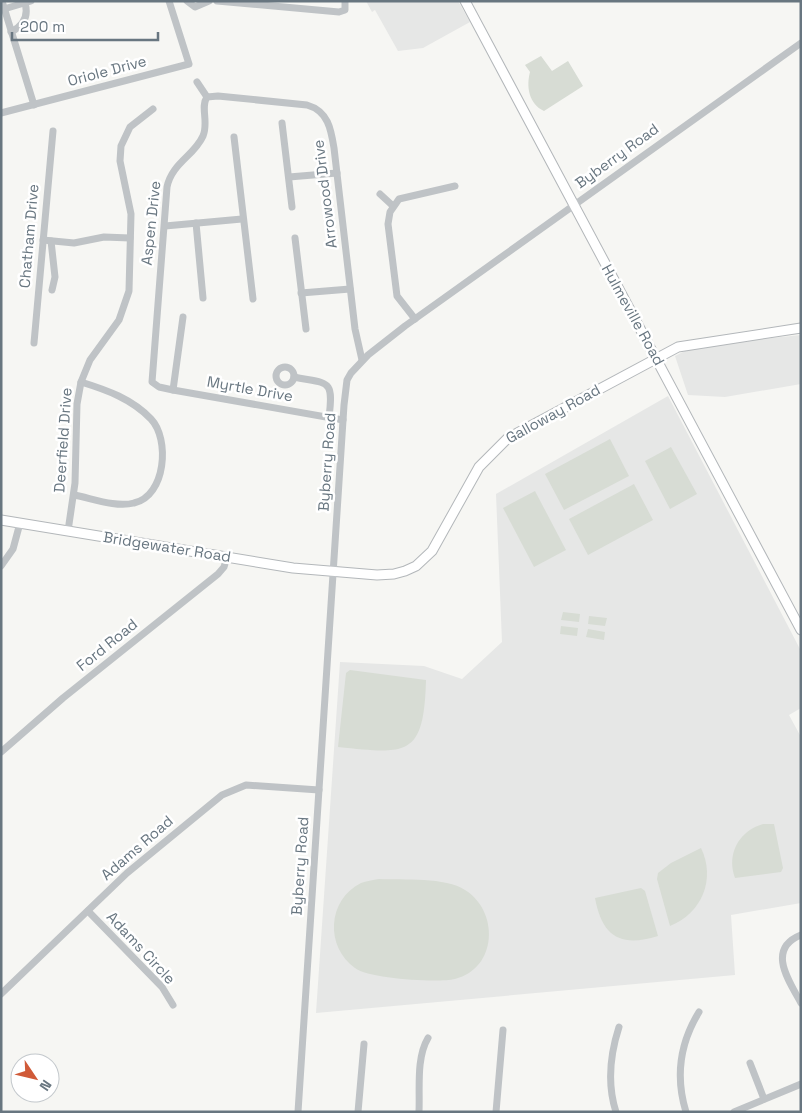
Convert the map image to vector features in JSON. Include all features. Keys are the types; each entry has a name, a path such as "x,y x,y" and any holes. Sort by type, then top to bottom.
{"main road":[{"name":"Hulmeville Road","path":"465,1 801,630"},
{"name":"Galloway Road","path":"333,573 394,574 416,566 432,551 478,467 498,446 522,429 656,357 688,344 801,328"},
{"name":"Bridgewater Road","path":"1,520 333,573"}],"street":[{"path":"2,1 34,105"},
{"name":"Oriole Drive","path":"1,113 189,64 169,1"},
{"path":"187,1 195,7 209,1"},
{"path":"217,1 339,12 344,10 345,1"},
{"path":"4,9 28,2 27,12 21,26 11,32"},
{"name":"Byberry Road","path":"298,1112 347,380 362,360 415,319 801,43"},
{"path":"198,82 207,97"},
{"name":"Arrowood Drive","path":"207,97 218,96 292,102 313,107 324,116 330,126 355,329 362,360"},
{"name":"Aspen Drive","path":"153,383 151,376 168,180 173,170 197,146 204,135 207,124 204,104 207,97"},
{"name":"Deerfield Drive","path":"68,531 74,495 77,404 81,382 90,360 114,328 126,302 130,280 131,214 120,161 120,146 130,127 153,109"},
{"path":"282,123 292,207"},
{"name":"Chatham Drive","path":"34,343 53,132"},
{"path":"234,137 242,219 253,300"},
{"path":"289,177 337,173"},
{"path":"415,319 397,296 388,224 393,206 399,200 455,186"},
{"path":"380,194 393,206"},
{"path":"165,226 242,219"},
{"path":"196,223 203,298"},
{"path":"43,240 74,243 104,237 130,238"},
{"path":"295,238 306,329"},
{"path":"51,241 54,278 52,290"},
{"path":"301,293 350,289"},
{"path":"173,390 183,317"},
{"path":"294,377 325,383 330,388 329,415"},
{"path":"74,495 124,504 134,503 153,492 158,482 161,468 159,433 150,418 114,392 81,382"},
{"name":"Myrtle Drive","path":"153,383 173,390 329,415 343,420"},
{"path":"1,566 13,550 20,523"},
{"name":"Ford Road","path":"1,752 63,698 218,574 224,567 227,557"},
{"name":"Adams Road","path":"1,994 153,850 209,803 231,789 251,785 319,790"},
{"name":"Adams Circle","path":"88,911 157,982 173,1005"},
{"path":"801,935 786,946 782,963 784,972 801,1003"},
{"path":"686,1112 681,1092 680,1060 689,1030 699,1012"},
{"path":"616,1112 611,1070 613,1048 619,1027"},
{"path":"496,1112 503,1030"},
{"path":"419,1112 421,1060 423,1046 428,1038"},
{"path":"358,1112 364,1044"},
{"path":"750,1064 764,1099"},
{"path":"734,1112 801,1084"}],"shaded area":[{"path":"366,1 458,1 470,22 423,48 398,51 375,10 372,12"},
{"path":"541,56 552,71 568,61 583,86 544,111 532,100 528,83 530,72 525,65"},
{"path":"801,335 801,384 725,397 688,395 675,356 687,350 721,343"},
{"path":"668,396 801,651 801,708 789,715 801,737 801,903 731,915 735,975 316,1013 340,662 424,666 462,679 502,642 496,494"},
{"path":"610,439 629,476 564,510 545,474"},
{"path":"671,447 697,494 670,509 645,461"},
{"path":"634,484 653,520 588,555 569,519"},
{"path":"535,491 566,550 534,567 503,508"},
{"path":"563,612 580,614 579,622 561,620"},
{"path":"589,616 607,618 605,626 588,624"},
{"path":"561,626 578,628 577,636 560,634"},
{"path":"588,629 605,632 604,640 586,637"},
{"path":"350,670 426,680 421,724 415,737 407,745 396,749 381,750 338,747 346,673"},
{"path":"763,824 774,824 783,868 781,872 735,878 732,860 737,845 747,832"},
{"path":"701,848 707,871 703,894 698,904 690,913 670,926 657,879 658,873 671,863"},
{"path":"379,879 412,879 447,883 465,890 476,899 484,911 488,924 489,938 486,952 479,963 469,973 455,979 446,980 388,977 363,972 355,968 345,959 338,948 334,924 336,912 342,900 350,891 361,883"},
{"path":"641,888 645,891 658,936 633,940 615,936 602,922 595,898"}]}
